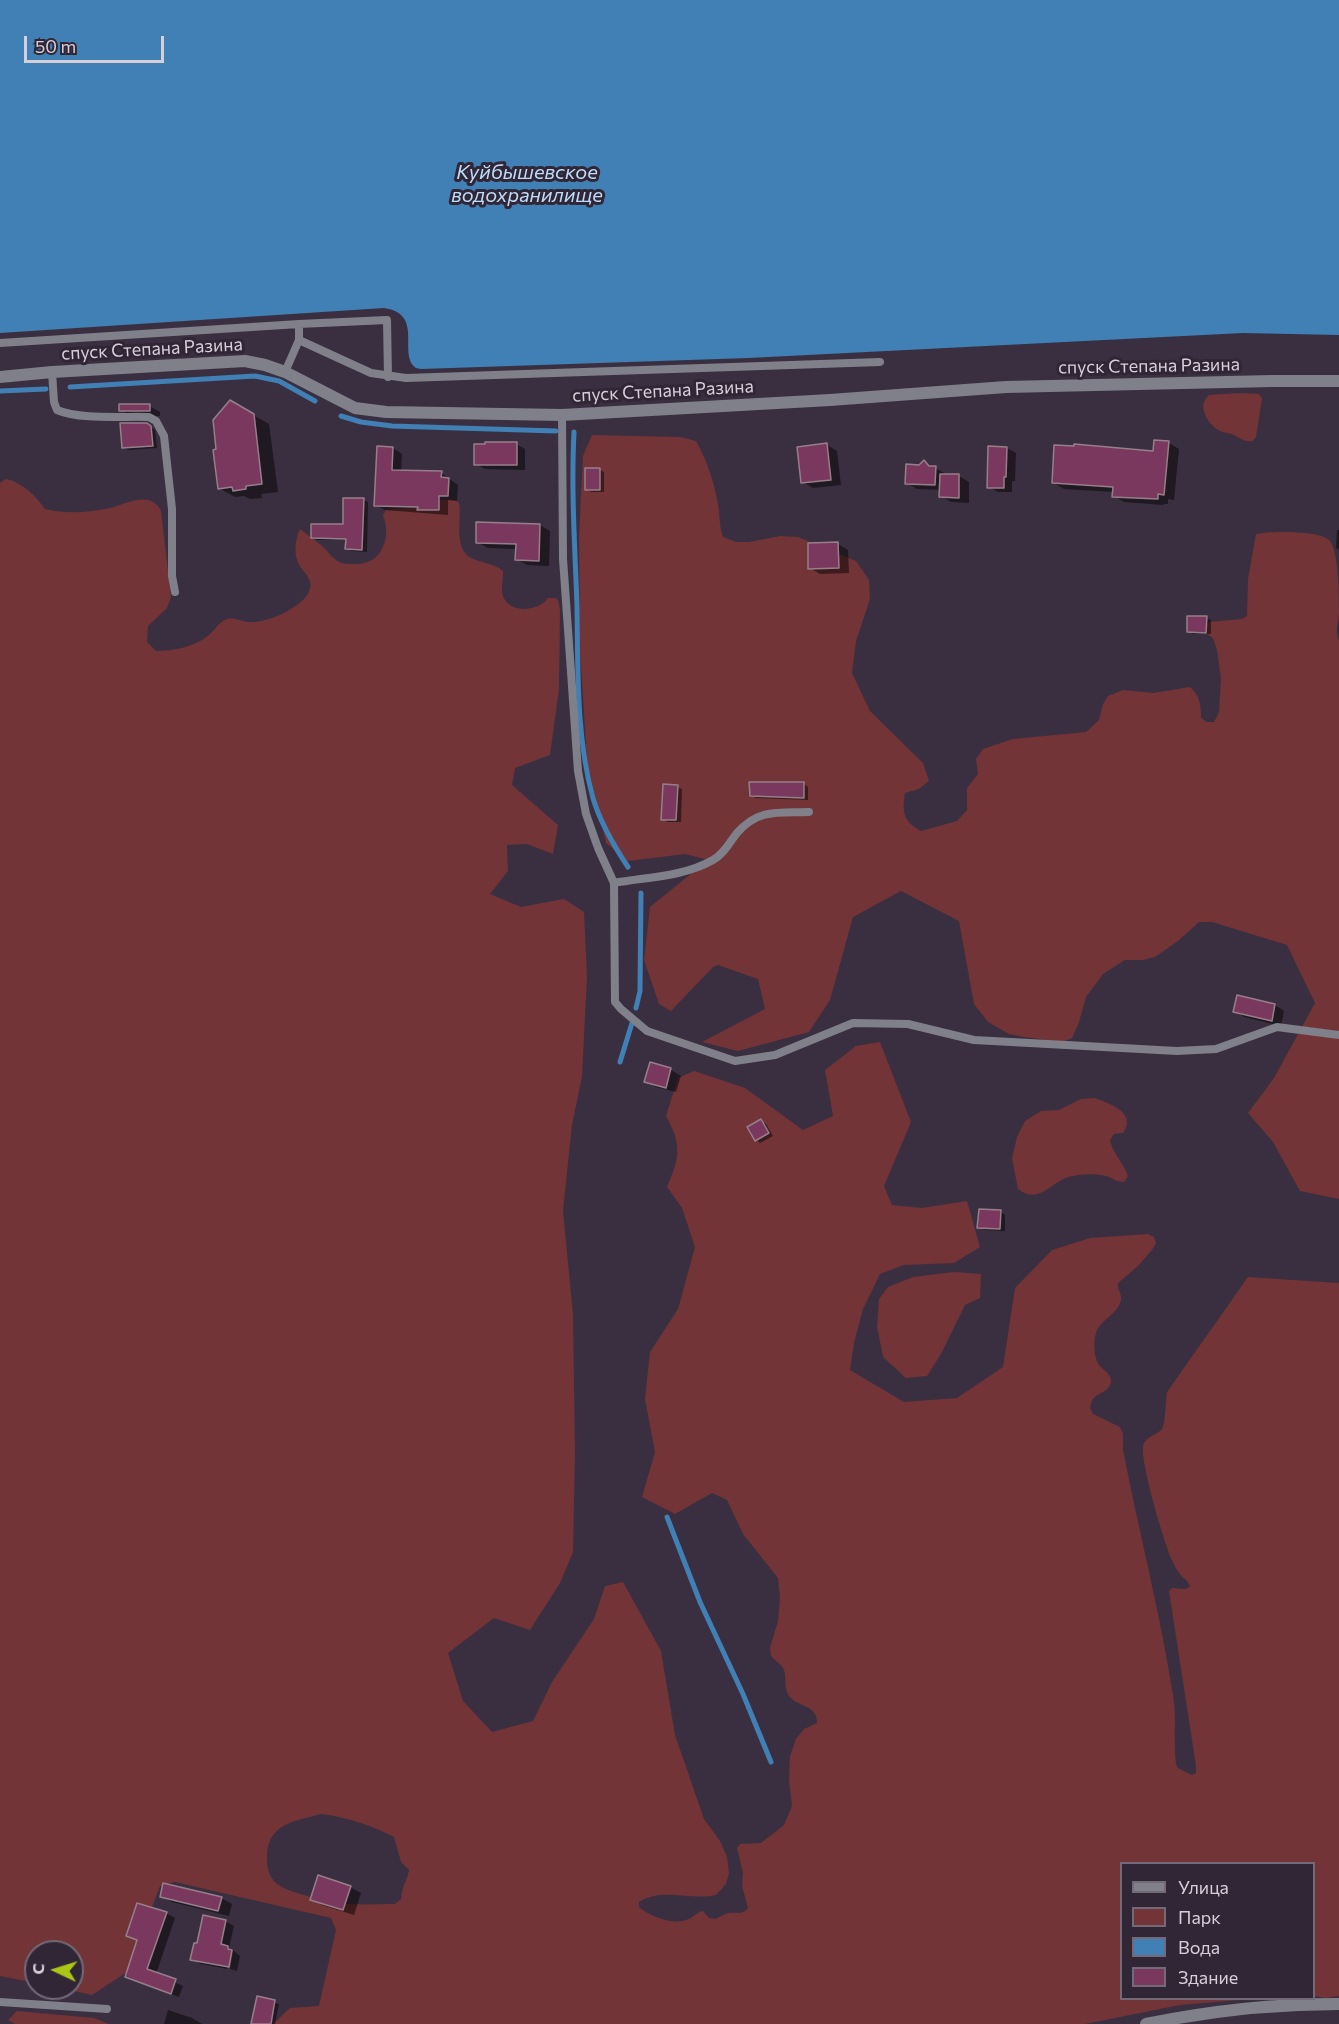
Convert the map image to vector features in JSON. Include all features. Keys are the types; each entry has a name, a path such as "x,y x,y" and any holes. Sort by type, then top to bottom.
{"street":[{"name":"спуск Степана Разина","path":"0,377 245,361 285,372 355,408 386,412 562,415 818,401 1006,387 1339,381"},
{"path":"1146,2024 1203,2014 1293,2004 1339,2004"}],"lane":[{"path":"0,343 387,320 388,376"},
{"path":"285,372 299,340 299,324"},
{"path":"299,340 371,373 406,378 880,362"},
{"path":"52,372 54,402 57,410 66,414 149,417 156,421 164,436 172,509 172,576 175,592"},
{"path":"562,415 563,559 578,771 586,814 614,883 615,1002 647,1031 735,1061 775,1055 853,1023 908,1024 974,1040 1177,1051 1216,1049 1277,1027 1339,1035"},
{"path":"614,883 691,871 714,860 737,833 760,814 809,812"},
{"path":"0,2002 107,2009"}],"green space":[{"path":"1259,394 1262,398 1256,437 1253,441 1245,441 1220,431 1211,424 1205,414 1205,399 1209,395"},
{"path":"592,435 680,437 696,441 712,479 723,537 736,542 749,542 780,536 798,537 856,561 869,580 870,599 856,641 852,673 870,711 923,763 929,781 919,789 905,793 904,806 907,820 921,831 957,821 967,810 967,788 978,774 976,759 983,749 1013,739 1086,732 1099,720 1103,704 1108,696 1123,690 1153,693 1190,687 1199,701 1201,718 1207,722 1214,722 1219,712 1221,679 1217,650 1213,638 1204,632 1205,626 1210,622 1242,619 1247,616 1248,579 1256,534 1305,533 1315,534 1329,540 1337,563 1339,596 1337,630 1339,640 1339,1199 1300,1191 1273,1142 1248,1113 1274,1078 1315,1003 1287,945 1212,922 1199,922 1155,957 1125,960 1103,974 1086,997 1072,1038 1062,1042 1009,1034 988,1022 974,1004 959,921 901,891 853,917 830,1000 809,1032 738,1051 702,1042 765,1009 758,979 718,965 713,967 671,1011 659,1004 644,960 650,907 708,860 685,854 628,861 606,843 587,761 580,650 579,537 583,456"},
{"path":"6,479 18,483 45,509 57,511 92,511 138,500 151,501 157,505 161,511 171,597 167,608 148,626 147,642 156,651 177,649 197,643 228,619 248,622 265,620 284,613 301,602 310,589 310,581 296,557 297,536 300,529 339,562 363,563 371,561 382,549 386,533 383,515 386,510 407,508 421,499 455,500 459,503 459,533 462,548 471,558 503,571 502,593 509,604 520,609 527,609 539,605 548,598 558,600 560,609 559,689 550,755 515,768 512,785 558,825 553,854 527,844 507,845 508,871 490,894 521,907 564,899 584,912 587,976 582,1076 572,1125 563,1211 573,1315 575,1453 573,1552 560,1583 530,1630 494,1618 448,1653 463,1701 492,1732 533,1721 552,1682 594,1619 605,1586 623,1582 661,1651 675,1735 704,1819 720,1841 727,1857 729,1873 726,1884 716,1895 697,1897 657,1895 639,1902 639,1907 661,1919 674,1921 688,1919 703,1911 709,1918 715,1919 729,1913 742,1912 748,1908 742,1886 743,1873 737,1848 740,1844 761,1843 784,1825 792,1806 789,1780 790,1756 796,1739 804,1729 817,1723 811,1710 789,1695 784,1670 771,1656 770,1648 778,1621 780,1597 778,1578 743,1534 727,1500 712,1493 675,1514 642,1497 655,1452 645,1399 650,1352 678,1309 695,1247 682,1208 667,1187 677,1159 677,1143 666,1116 678,1078 694,1071 745,1088 803,1130 833,1116 825,1070 856,1046 880,1042 911,1122 884,1186 892,1205 922,1208 967,1201 980,1247 954,1263 904,1265 880,1274 863,1309 850,1370 904,1402 957,1398 1003,1367 1015,1288 1052,1250 1090,1238 1148,1234 1154,1237 1156,1243 1152,1250 1118,1283 1121,1298 1119,1305 1101,1324 1096,1333 1094,1345 1096,1358 1111,1380 1109,1387 1093,1399 1090,1408 1093,1414 1120,1427 1123,1434 1123,1450 1173,1695 1176,1764 1178,1768 1192,1775 1196,1773 1196,1766 1169,1591 1172,1588 1190,1587 1176,1568 1164,1537 1149,1486 1143,1456 1144,1443 1162,1429 1167,1392 1248,1277 1339,1283 1339,1996 1325,1998 1315,1996 1315,1862 1120,1862 1120,2000 1239,2000 1180,2005 1085,2024 273,2024 290,2008 319,2006 336,1930 331,1918 175,1882 160,1886 127,1972 92,1995 84,1993 84,1940 24,1940 24,1981 0,1976 0,483","holes":["321,1814 358,1822 394,1837 401,1862 409,1870 401,1899 395,1904 348,1904 308,1896 279,1885 269,1871 267,1862 269,1844 278,1830 285,1825"]},
{"path":"1095,1098 1120,1110 1127,1120 1123,1133 1114,1134 1110,1140 1128,1176 1124,1182 1092,1174 1068,1177 1038,1194 1032,1195 1018,1189 1012,1158 1017,1137 1025,1121 1041,1111 1059,1110 1081,1099"},
{"path":"954,1272 981,1274 980,1298 965,1305 941,1354 927,1376 906,1378 883,1357 877,1326 879,1299 888,1287 913,1277"},
{"path":"17,2011 94,2018 109,2024 15,2024 8,2020"}],"water":[{"name":"Куйбышевское водохранилище","path":"0,0 1339,0 1339,335 1243,333 748,358 421,369 416,368 411,362 404,318 384,308 0,333"}],"building":[{"path":"230,400 254,414 262,484 246,486 246,489 233,491 232,487 218,489 213,450 216,449 213,420"},
{"path":"119,404 150,404 150,411 119,411"},
{"path":"120,423 147,423 151,426 153,446 122,448"},
{"path":"1154,440 1169,441 1164,495 1158,494 1158,499 1112,497 1113,487 1052,483 1054,445 1074,446 1074,444 1153,451"},
{"path":"485,442 517,442 517,465 474,465 474,444 485,444"},
{"path":"827,443 831,480 801,483 797,447"},
{"path":"377,446 393,447 392,470 442,471 441,477 449,478 448,496 439,496 439,510 374,506"},
{"path":"988,446 1007,447 1004,488 987,488"},
{"path":"924,460 929,466 936,466 935,485 905,484 906,464 919,465"},
{"path":"585,468 600,468 600,490 585,490"},
{"path":"940,474 959,474 959,498 939,497"},
{"path":"343,498 364,498 362,550 345,549 346,539 311,538 311,524 343,524"},
{"path":"476,522 540,524 539,561 515,560 516,544 476,543"},
{"path":"838,542 839,568 808,569 808,543"},
{"path":"1187,616 1207,616 1206,633 1187,632"},
{"path":"749,782 804,782 804,798 750,796"},
{"path":"663,784 678,785 676,820 661,820"},
{"path":"1237,995 1275,1004 1272,1021 1233,1012"},
{"path":"650,1062 671,1068 666,1088 644,1082"},
{"path":"761,1119 769,1133 755,1141 747,1127"},
{"path":"979,1209 1001,1210 1000,1229 977,1228"},
{"path":"318,1875 351,1886 343,1910 310,1900"},
{"path":"163,1883 222,1897 218,1911 160,1897"},
{"path":"137,1903 167,1912 147,1969 176,1979 171,1994 125,1977 137,1940 126,1936"},
{"path":"203,1915 226,1920 221,1944 232,1950 229,1967 190,1960 194,1943 197,1943"},
{"path":"257,1996 275,2000 271,2024 251,2024"}],"waterway":[{"path":"70,387 255,376 279,381 315,401"},
{"path":"0,391 46,389"},
{"path":"341,416 361,422 392,426 556,431"},
{"path":"574,432 573,498 578,678 583,751 587,775 599,816 628,867"},
{"path":"636,1008 640,991 641,893"},
{"path":"620,1062 632,1023"},
{"path":"667,1517 700,1602 743,1694 771,1762"}]}
